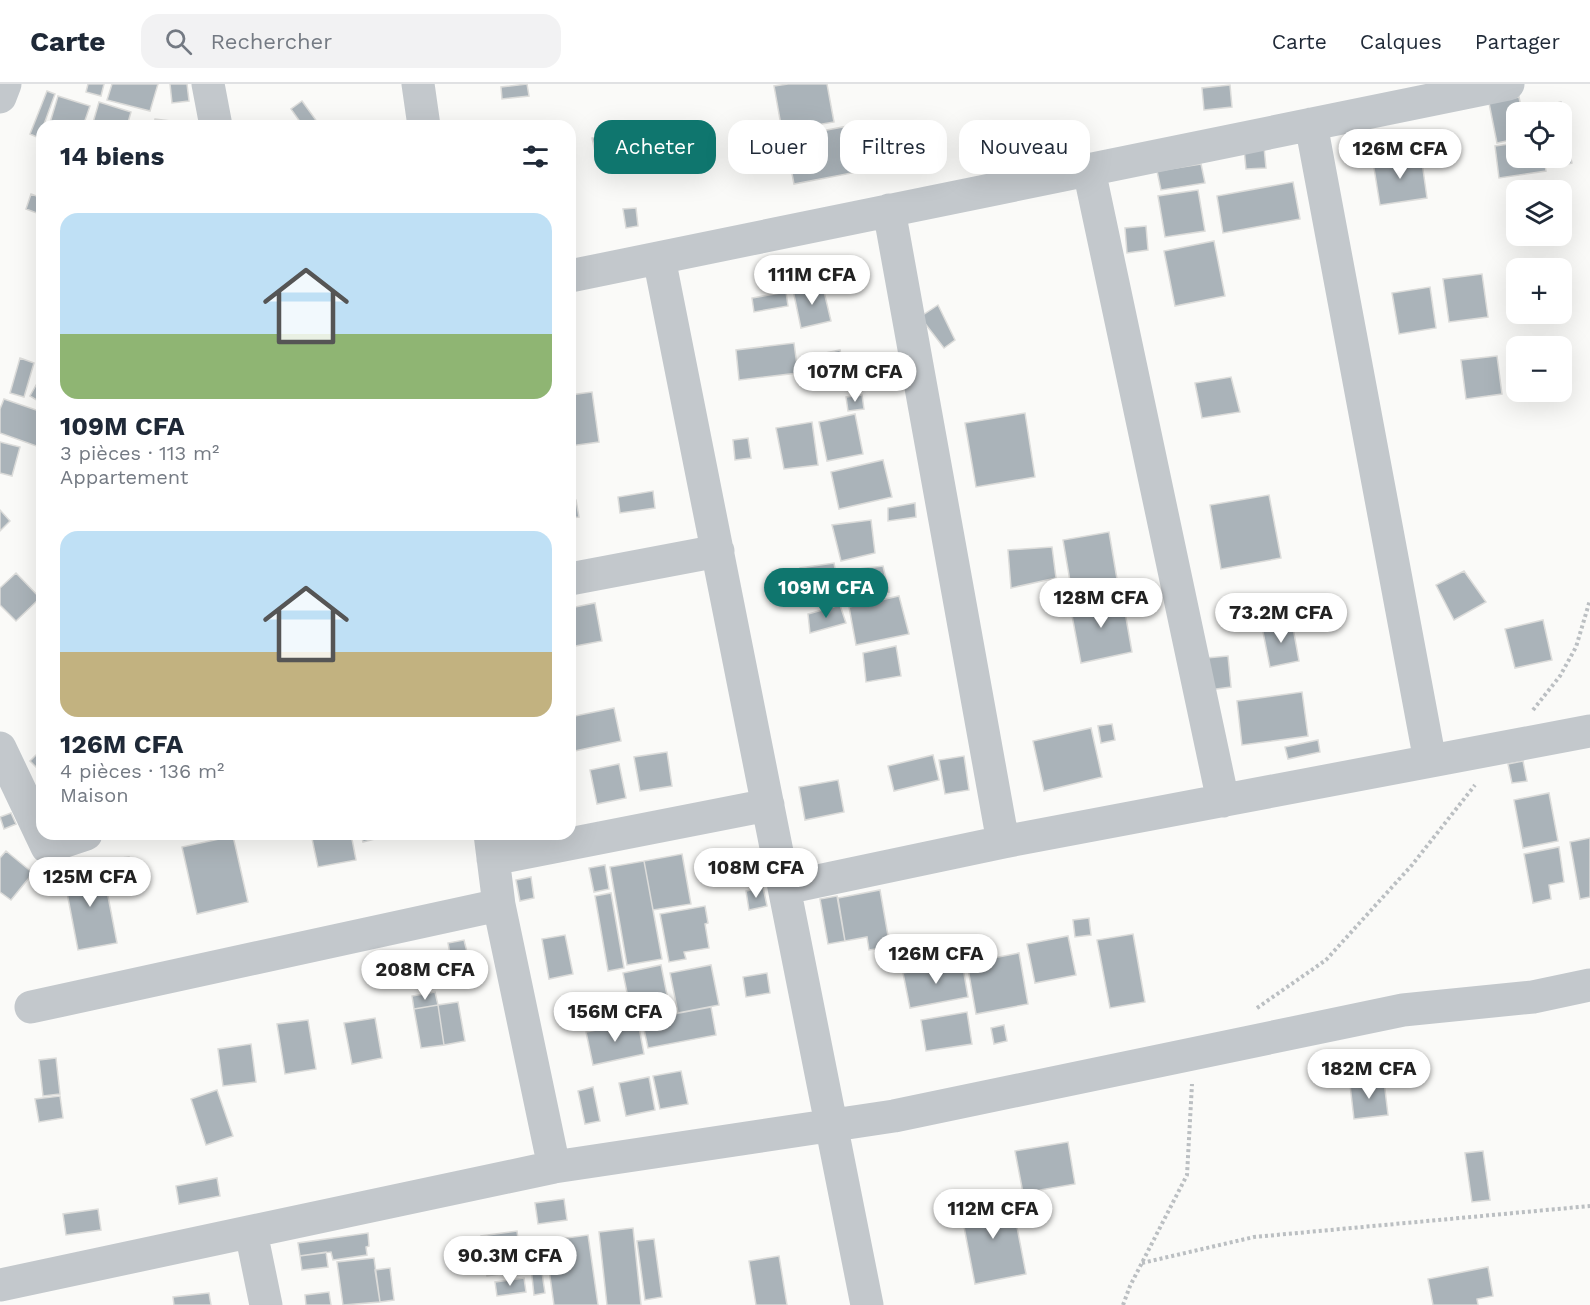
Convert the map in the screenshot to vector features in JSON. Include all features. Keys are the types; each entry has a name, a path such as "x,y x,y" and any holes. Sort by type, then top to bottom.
{"street":[{"path":"0,96 5,84"},
{"path":"208,84 215,120"},
{"path":"418,84 423,120"},
{"path":"1090,170 1508,84"},
{"path":"1311,124 1430,761"},
{"path":"576,275 1069,174"},
{"path":"1090,174 1223,801"},
{"path":"889,210 1003,843"},
{"path":"659,258 867,1305"},
{"path":"576,578 718,551"},
{"path":"785,888 1003,843 1590,731"},
{"path":"0,748 36,824"},
{"path":"576,834 768,805"},
{"path":"44,840 47,847 68,840"},
{"path":"532,840 492,846 500,905 554,1167"},
{"path":"31,1007 500,905"},
{"path":"0,1285 554,1167 894,1116 1403,1010 1533,997 1590,985"},
{"path":"251,1232 266,1305"}],"path":[{"path":"1504,747 1560,676 1576,647 1590,600"},
{"path":"1250,1013 1326,960 1412,865 1475,783"},
{"path":"1124,1305 1130,1286 1187,1175 1193,1052"},
{"path":"1142,1263 1254,1237 1590,1206"}],"building":[{"path":"88,84 104,84 101,96 86,92"},
{"path":"112,84 158,84 150,111 107,100"},
{"path":"170,84 187,84 189,101 172,103"},
{"path":"527,84 529,96 502,99 501,87"},
{"path":"827,84 834,122 780,120 774,86"},
{"path":"1230,85 1232,107 1204,110 1202,88"},
{"path":"47,91 55,94 46,120 36,120 36,137 30,134"},
{"path":"58,96 90,106 85,120 51,120"},
{"path":"1519,97 1520,102 1506,102 1506,141 1497,143 1489,103"},
{"path":"302,101 316,120 299,120 291,109"},
{"path":"99,102 131,112 129,120 94,120"},
{"path":"840,128 840,174 846,174 794,184 792,174 828,174 828,130"},
{"path":"1506,144 1506,168 1546,168 1546,171 1499,178 1495,146"},
{"path":"1264,147 1266,168 1246,169 1244,149"},
{"path":"1421,155 1427,198 1380,205 1373,162"},
{"path":"1201,164 1205,183 1161,190 1157,171"},
{"path":"1293,182 1300,219 1223,233 1217,196"},
{"path":"1198,190 1205,231 1165,237 1158,196"},
{"path":"31,194 36,196 36,213 26,209"},
{"path":"636,208 638,226 626,228 623,209"},
{"path":"1146,226 1148,250 1127,253 1125,228"},
{"path":"1214,241 1225,296 1175,306 1164,251"},
{"path":"1482,274 1488,317 1449,322 1443,279"},
{"path":"822,283 831,321 801,328 793,290"},
{"path":"1430,287 1436,328 1399,334 1392,293"},
{"path":"786,292 788,306 754,312 752,298"},
{"path":"938,305 955,340 944,348 920,317"},
{"path":"794,343 798,373 739,380 736,350"},
{"path":"840,350 844,368 811,375 806,357"},
{"path":"1497,356 1502,394 1466,399 1461,360"},
{"path":"20,358 34,363 24,397 10,393"},
{"path":"1231,377 1240,412 1202,418 1195,383"},
{"path":"36,385 36,400 30,396"},
{"path":"592,392 599,442 576,445 576,394"},
{"path":"862,395 864,409 848,411 846,397"},
{"path":"4,399 36,410 36,446 0,433 0,409"},
{"path":"1025,413 1035,477 976,487 965,423"},
{"path":"855,414 863,454 827,461 819,422"},
{"path":"812,422 818,465 784,469 776,428"},
{"path":"748,438 751,458 735,460 733,440"},
{"path":"0,442 20,447 12,476 0,473"},
{"path":"883,460 892,497 839,509 831,472"},
{"path":"653,491 655,508 620,513 618,497"},
{"path":"1269,495 1281,558 1221,569 1210,505"},
{"path":"576,500 579,517 576,517"},
{"path":"915,503 916,517 888,521 888,508"},
{"path":"0,510 10,521 0,531"},
{"path":"871,520 875,553 841,561 832,525"},
{"path":"1109,532 1118,585 1072,593 1063,540"},
{"path":"1052,547 1056,578 1011,588 1008,550"},
{"path":"834,563 839,590 804,596 800,568"},
{"path":"883,566 889,592 848,597 842,571"},
{"path":"1464,571 1486,602 1454,620 1436,585"},
{"path":"16,573 36,594 36,602 16,621 0,605 0,588"},
{"path":"1122,595 1132,652 1081,663 1070,605"},
{"path":"899,596 909,634 856,645 849,607"},
{"path":"595,603 602,641 576,646 576,607"},
{"path":"840,605 846,623 810,633 808,614"},
{"path":"1543,620 1552,660 1515,668 1505,629"},
{"path":"1292,622 1299,661 1270,667 1262,627"},
{"path":"896,646 901,676 866,682 863,653"},
{"path":"1228,656 1231,687 1209,690 1206,658"},
{"path":"1302,692 1308,736 1242,745 1237,701"},
{"path":"614,708 621,741 576,751 576,716"},
{"path":"1112,724 1115,740 1101,743 1098,726"},
{"path":"1091,728 1102,777 1044,791 1033,741"},
{"path":"1318,740 1320,752 1288,759 1285,747"},
{"path":"667,752 672,786 640,791 634,757"},
{"path":"36,755 36,767 30,761"},
{"path":"933,755 939,780 894,791 888,766"},
{"path":"964,756 969,790 945,794 939,760"},
{"path":"1523,761 1527,781 1512,783 1508,764"},
{"path":"619,764 626,798 597,804 590,770"},
{"path":"838,780 844,812 805,820 799,787"},
{"path":"1549,793 1558,841 1523,848 1514,800"},
{"path":"11,813 16,824 4,829 0,817"},
{"path":"1590,838 1590,897 1580,899 1570,842"},
{"path":"214,840 234,840 248,902 197,914 182,847"},
{"path":"312,840 352,840 356,860 318,867"},
{"path":"1559,847 1564,882 1549,885 1551,899 1533,903 1524,854"},
{"path":"6,851 33,873 11,900 0,892 0,858"},
{"path":"682,854 691,904 653,910 644,861"},
{"path":"129,857 133,892 117,893 113,859"},
{"path":"644,861 662,959 627,965 610,867"},
{"path":"102,865 117,943 78,950 63,872"},
{"path":"605,865 609,889 594,892 589,868"},
{"path":"531,877 534,898 520,901 516,880"},
{"path":"763,887 767,906 749,910 746,891"},
{"path":"880,890 890,947 869,950 867,937 845,941 838,898"},
{"path":"611,893 624,968 608,971 595,896"},
{"path":"837,896 845,941 828,944 820,899"},
{"path":"705,906 709,948 684,952 686,959 669,962 660,914"},
{"path":"1089,918 1091,935 1075,937 1073,920"},
{"path":"1133,934 1145,1002 1110,1008 1097,940"},
{"path":"565,935 573,974 549,979 542,939"},
{"path":"1068,936 1076,975 1035,983 1027,944"},
{"path":"464,940 468,956 451,960 448,943"},
{"path":"1019,953 1028,1004 976,1014 967,963"},
{"path":"962,962 968,997 910,1008 903,973"},
{"path":"661,965 671,1015 633,1022 623,973"},
{"path":"711,965 719,1005 678,1013 670,973"},
{"path":"767,973 770,993 746,997 743,977"},
{"path":"435,992 438,1005 414,1009 412,996"},
{"path":"458,1002 465,1041 444,1045 438,1005"},
{"path":"438,1005 444,1045 421,1048 414,1009"},
{"path":"711,1007 716,1035 648,1048 642,1020"},
{"path":"967,1012 972,1044 926,1051 921,1020"},
{"path":"375,1018 382,1058 352,1064 344,1023"},
{"path":"308,1020 316,1069 285,1074 277,1024"},
{"path":"638,1022 644,1054 593,1065 586,1032"},
{"path":"1004,1025 1007,1041 994,1044 991,1028"},
{"path":"251,1044 256,1082 223,1086 218,1049"},
{"path":"56,1058 60,1094 43,1096 39,1060"},
{"path":"681,1071 688,1104 660,1109 653,1076"},
{"path":"649,1077 655,1110 626,1116 619,1083"},
{"path":"1384,1081 1388,1115 1354,1119 1350,1085"},
{"path":"593,1087 600,1121 585,1124 578,1091"},
{"path":"217,1090 233,1136 206,1145 191,1099"},
{"path":"60,1096 63,1118 39,1122 35,1099"},
{"path":"1068,1142 1075,1184 1023,1193 1015,1151"},
{"path":"1483,1151 1490,1200 1472,1202 1465,1153"},
{"path":"217,1178 220,1196 179,1204 176,1186"},
{"path":"1011,1196 1026,1274 975,1284 960,1206"},
{"path":"564,1199 567,1220 538,1224 535,1203"},
{"path":"98,1209 101,1230 66,1235 63,1214"},
{"path":"633,1228 641,1305 607,1305 599,1232"},
{"path":"517,1231 522,1271 487,1276 481,1236"},
{"path":"368,1233 367,1255 333,1260 331,1252 300,1256 298,1243"},
{"path":"588,1235 598,1305 554,1305 545,1241"},
{"path":"654,1239 662,1297 645,1300 637,1241"},
{"path":"326,1252 328,1267 302,1270 300,1256"},
{"path":"779,1256 787,1305 756,1305 749,1261"},
{"path":"374,1258 380,1302 343,1305 337,1262"},
{"path":"541,1266 545,1293 534,1295 531,1267"},
{"path":"1488,1267 1493,1296 1477,1299 1478,1305 1433,1305 1428,1279"},
{"path":"390,1268 394,1300 380,1302 375,1270"},
{"path":"524,1278 526,1292 497,1296 495,1282"},
{"path":"329,1292 331,1305 306,1305 305,1295"},
{"path":"209,1293 211,1305 174,1305 173,1297"}]}
